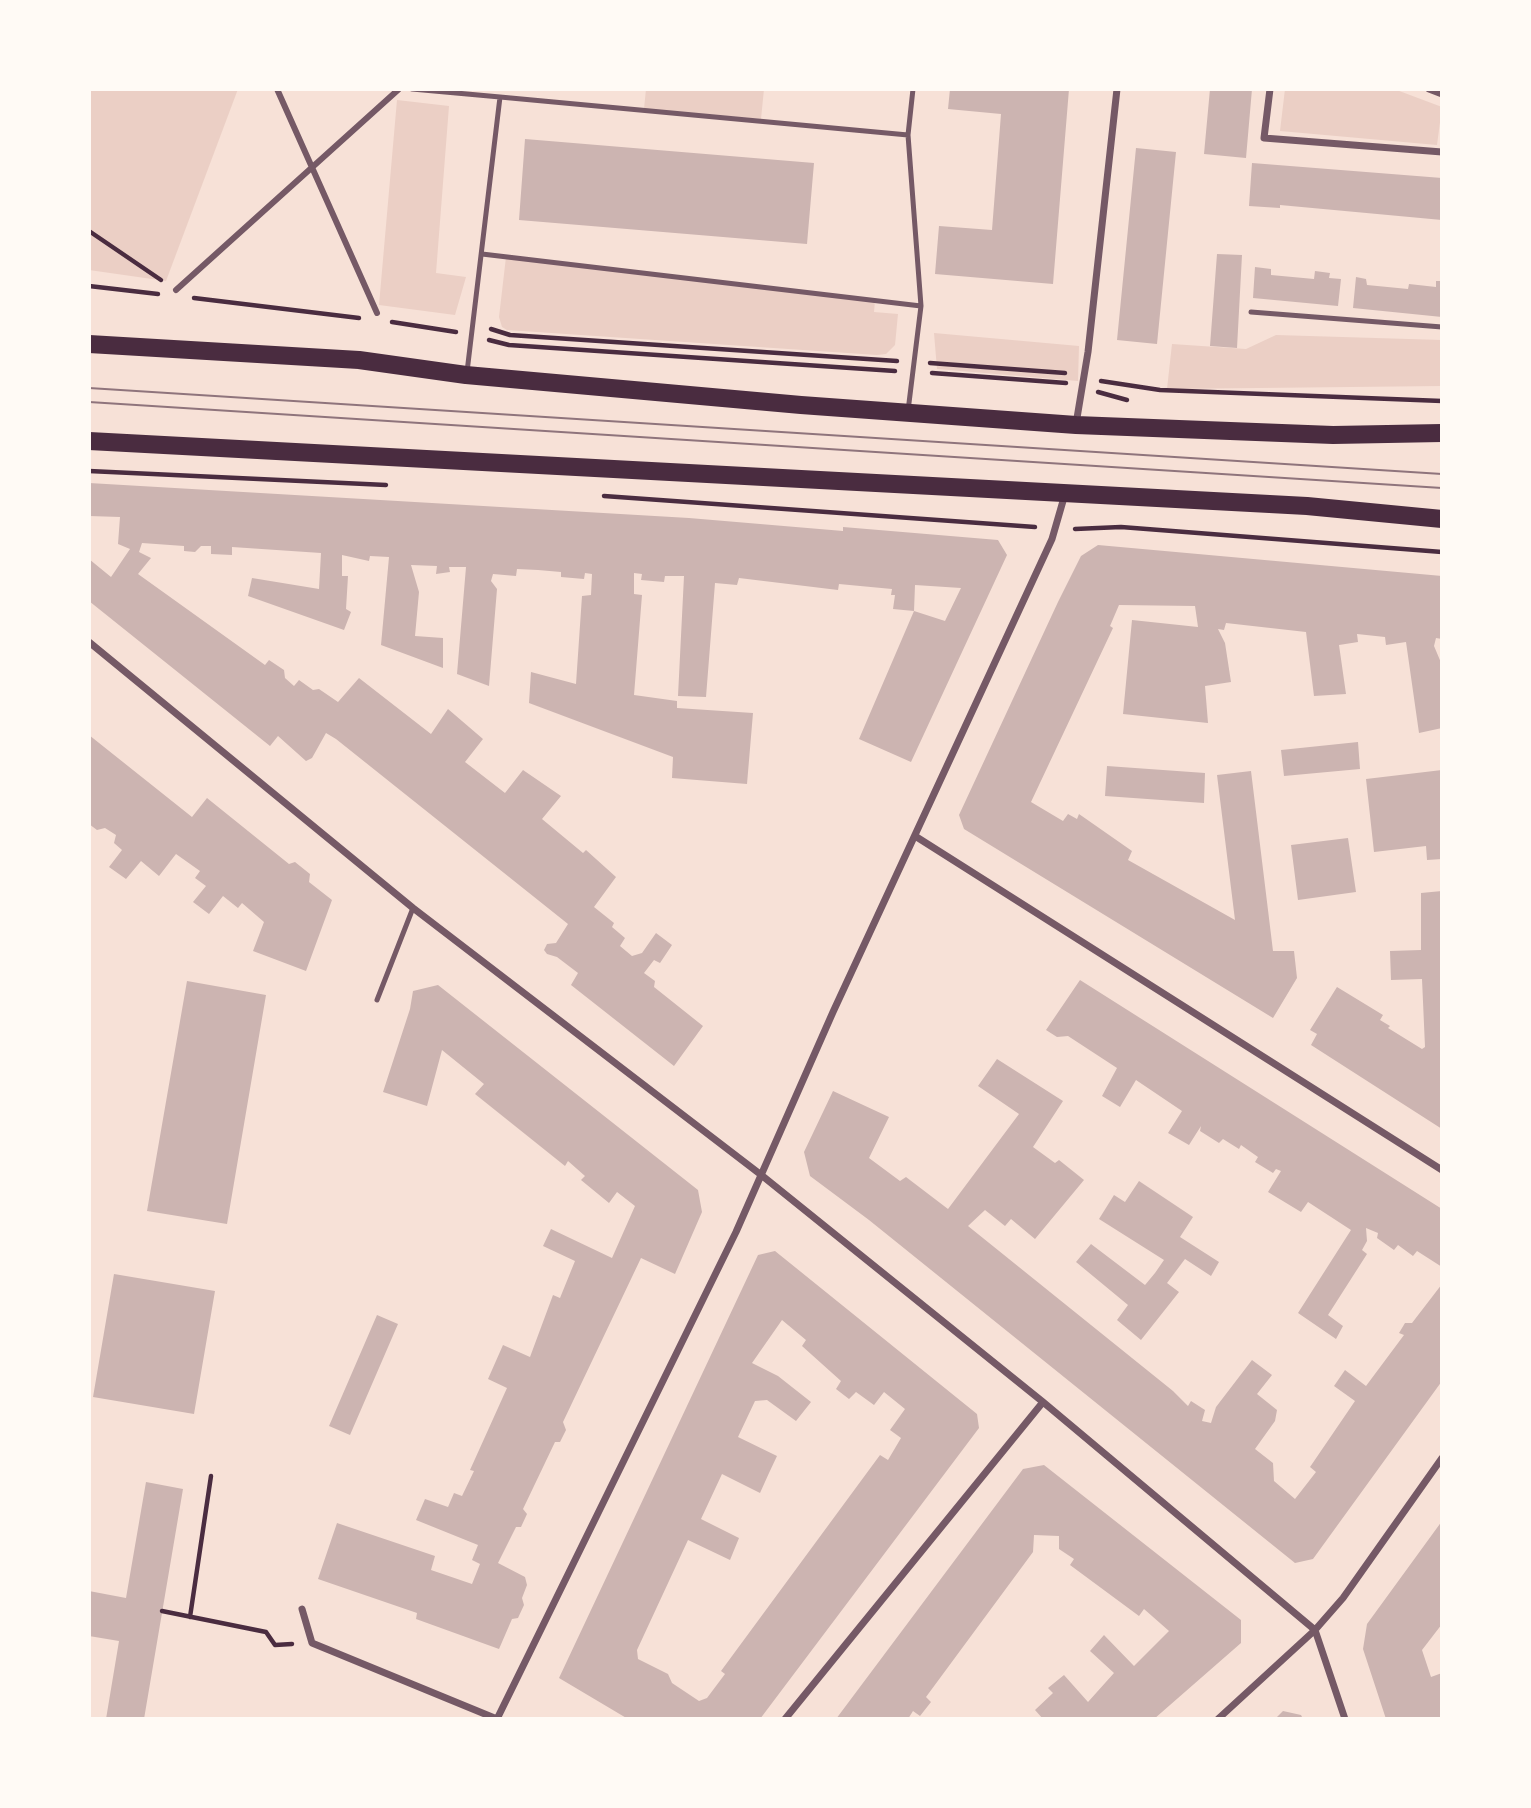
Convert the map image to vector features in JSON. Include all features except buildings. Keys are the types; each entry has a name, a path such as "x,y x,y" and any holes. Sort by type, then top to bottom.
{"main road":[{"path":"89,344 359,360 467,375 908,414 1076,425 1333,435 1442,433"},
{"path":"89,441 1307,506 1442,519"}],"street":[{"path":"277,89 377,313"},
{"path":"173,293 399,89"},
{"path":"1076,425 1084,378 1117,89"},
{"path":"1270,89 1264,138 1442,152"},
{"path":"1429,89 1442,93"},
{"path":"302,1609 312,1643 497,1719 736,1232 1055,528 1065,493"},
{"path":"89,642 413,908 760,1174 1043,1402 1315,1630 1345,1719"},
{"path":"915,836 1442,1170"},
{"path":"785,1719 1043,1402"},
{"path":"1218,1719 1315,1630 1343,1598 1442,1458"}],"lane":[{"path":"412,89 908,135"},
{"path":"908,414 921,306 908,135 913,89"},
{"path":"467,375 500,97"},
{"path":"482,254 921,306"},
{"path":"1251,312 1442,327"},
{"path":"377,1000 413,908"}],"path":[{"path":"89,231 173,293"},
{"path":"89,286 173,293"},
{"path":"185,297 362,318"},
{"path":"389,322 471,335 509,345 1053,381 1129,401"},
{"path":"472,324 510,335 1054,372 1160,390 1442,401"},
{"path":"89,471 393,485"},
{"path":"600,496 1055,528 1121,527 1442,552"},
{"path":"190,1617 211,1476"},
{"path":"162,1611 265,1632 275,1645"}],"shaded area":[{"path":"89,89 238,89 166,281 89,270"},
{"path":"646,89 764,89 761,119 644,109"},
{"path":"1285,89 1394,89 1442,107 1437,145 1280,131"},
{"path":"397,100 449,106 436,273 466,277 455,315 379,305"},
{"path":"506,257 875,301 874,312 898,314 895,345 886,354 877,355 507,330 502,327 499,317"},
{"path":"934,333 1079,346 1078,381 937,369"},
{"path":"1276,335 1442,340 1442,386 1167,389 1172,344 1246,349"}],"tram line":[{"path":"89,388 1442,474"},
{"path":"89,402 1442,488"}]}
